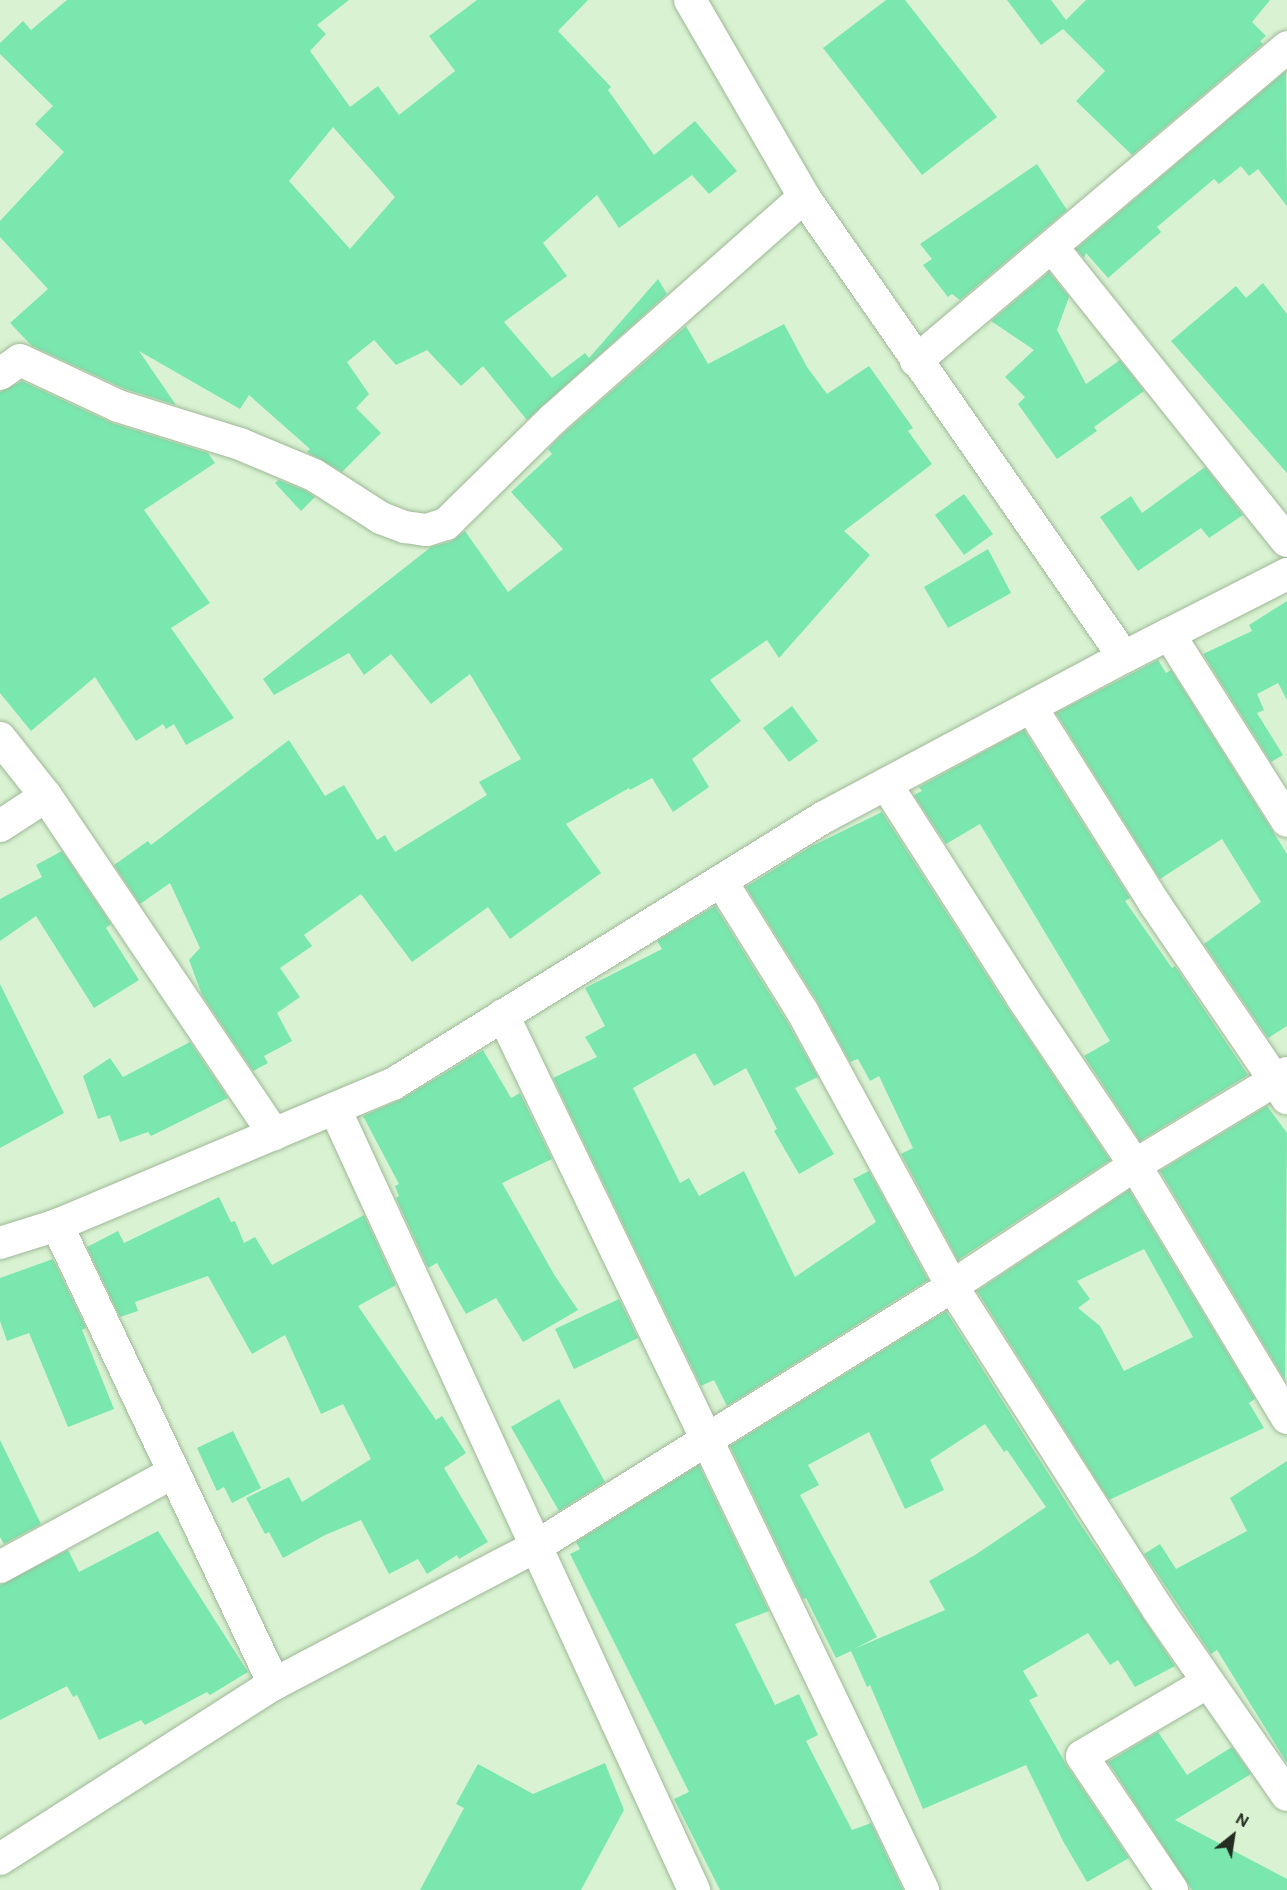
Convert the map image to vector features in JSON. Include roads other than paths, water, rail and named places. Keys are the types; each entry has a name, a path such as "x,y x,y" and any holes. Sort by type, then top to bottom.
{"street":[{"path":"690,0 804,196 916,362 1124,657"},
{"path":"916,362 1287,47"},
{"path":"7,358 118,406 240,444 314,475 381,518 405,527 427,530 446,524 553,419 804,196"},
{"path":"1052,247 1287,541"},
{"path":"0,1243 57,1225 393,1084 824,817 1124,657 1287,574"},
{"path":"1168,634 1287,821"},
{"path":"0,1859 274,1684 535,1548 952,1286 1135,1165 1283,1083 1155,904 1031,706"},
{"path":"0,738 46,796 274,1134"},
{"path":"886,784 1022,998 1135,1165 1287,1418"},
{"path":"0,826 46,796"},
{"path":"722,881 802,1011 952,1286 1159,1611 1287,1795"},
{"path":"503,1015 923,1890"},
{"path":"335,1109 694,1890"},
{"path":"57,1225 274,1684"},
{"path":"0,1567 174,1472"},
{"path":"1172,1890 1082,1756 1208,1682"}]}
